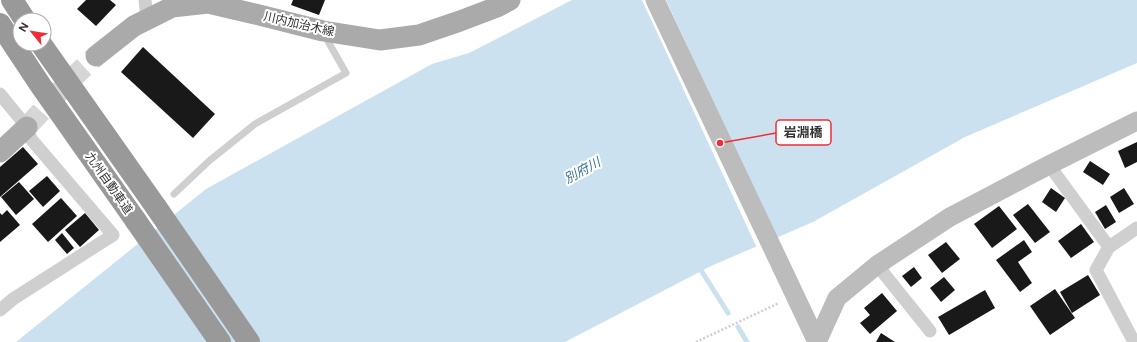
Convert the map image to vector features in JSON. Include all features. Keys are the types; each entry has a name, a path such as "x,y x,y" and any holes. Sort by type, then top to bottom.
{"highway":[{"path":"12,0 20,12"},
{"name":"九州自動車道","path":"0,24 41,86 220,342"},
{"name":"九州自動車道","path":"47,52 249,342"}],"main road":[{"name":"川内加治木線","path":"96,56 134,26 146,10 208,3 323,31 380,40 419,35 482,13 510,0"},
{"path":"0,152 27,127"}],"street":[{"path":"655,0 817,342"},
{"path":"0,94 27,127 31,139 113,235 13,299 0,310"},
{"path":"817,342 837,298 877,265 950,217 1137,121"},
{"path":"1049,165 1109,247"},
{"path":"1134,342 1096,270 1109,247 1137,228"},
{"path":"877,265 930,331"}],"lane":[{"path":"174,194 209,161 255,124 346,73 323,31"}],"path":[{"path":"696,342 793,290"}],"water":[{"name":"別府川","path":"572,0 1137,0 1137,63 965,137 813,222 711,266 565,342 16,342 206,189 432,64 469,53"}],"pier":[{"path":"642,0 666,0 777,239 757,248"}],"building":[{"path":"86,0 110,0 116,5 96,26 77,9"},
{"path":"293,0 325,0 319,15 291,5"},
{"path":"143,47 215,114 193,138 121,72"},
{"path":"1137,142 1137,162 1125,168 1118,151"},
{"path":"23,147 38,164 0,197 0,167"},
{"path":"1090,161 1110,174 1103,185 1083,172"},
{"path":"47,176 60,191 43,207 29,191"},
{"path":"19,182 34,199 16,215 1,197"},
{"path":"1051,188 1065,198 1056,212 1042,202"},
{"path":"1124,188 1134,204 1119,213 1110,197"},
{"path":"61,198 77,216 48,242 32,224"},
{"path":"1028,204 1050,232 1035,243 1013,215"},
{"path":"1106,205 1116,222 1105,229 1095,212"},
{"path":"999,206 1017,229 992,248 974,224"},
{"path":"7,210 20,225 0,242 0,213 2,215"},
{"path":"85,213 99,230 80,247 65,230"},
{"path":"1081,224 1094,242 1071,258 1058,241"},
{"path":"62,233 74,248 67,254 55,240"},
{"path":"1024,240 1032,252 1018,262 1032,283 1020,292 996,260"},
{"path":"946,242 960,259 942,273 928,255"},
{"path":"914,267 922,278 911,287 902,276"},
{"path":"1088,275 1100,295 1072,313 1060,292"},
{"path":"944,277 955,290 941,302 930,288"},
{"path":"1055,289 1075,318 1050,335 1030,306"},
{"path":"985,290 995,308 949,335 938,317"},
{"path":"882,293 897,311 870,334 860,323 870,315 864,308"},
{"path":"881,333 895,342 876,342"}],"waterway":[{"path":"699,267 728,313"},
{"path":"738,327 747,342"}],"tunnel":[{"path":"27,127 68,82 96,56"}],"place":[{"name":"岩淵橋","path":"720,143"}]}
